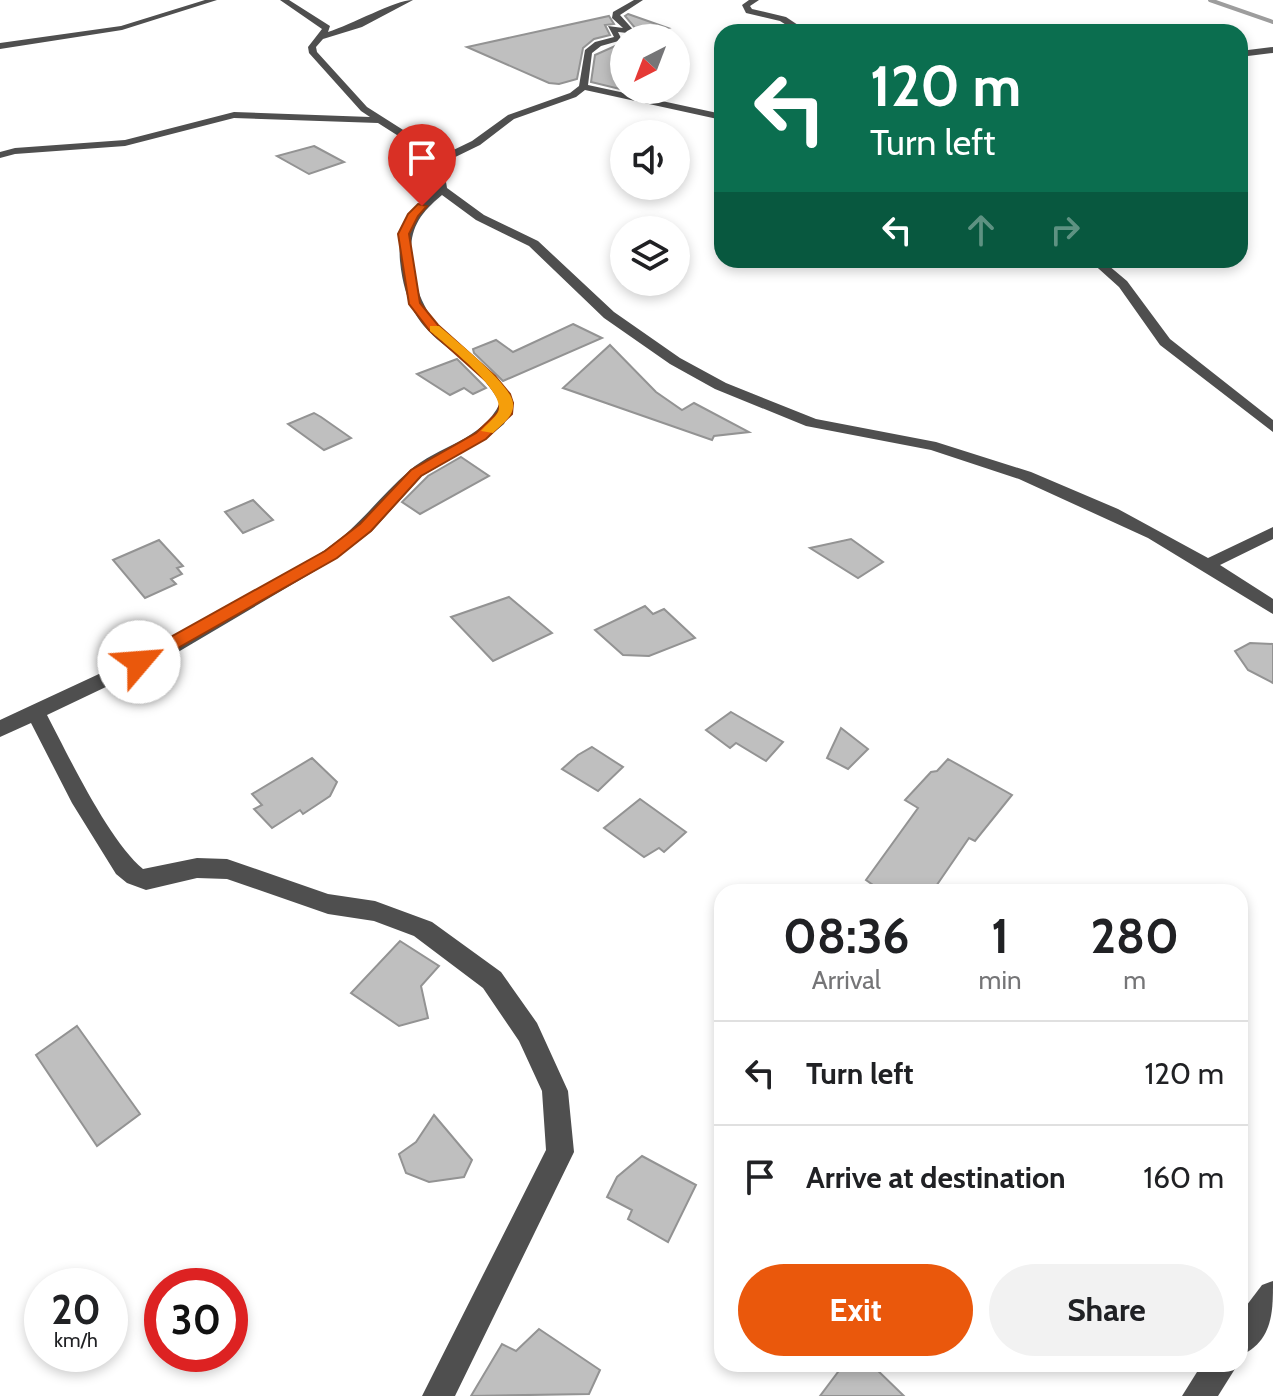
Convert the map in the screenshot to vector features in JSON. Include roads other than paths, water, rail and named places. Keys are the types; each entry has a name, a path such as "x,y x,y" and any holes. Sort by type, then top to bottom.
{"street":[{"path":"0,46 122,28 213,0"},
{"path":"284,0 327,28 312,47 313,53 377,120 426,149 437,162 442,189 485,220 527,239 610,316 693,374 795,418 906,439 999,464 1065,492 1207,565 1273,608"},
{"path":"320,37 359,25 409,0"},
{"path":"437,162 476,143 511,117 573,95 583,87 588,52 598,44 619,38 611,28 634,32 616,18 616,14 639,0"},
{"path":"755,0 746,5 749,11 791,24"},
{"path":"1248,53 1273,50"},
{"path":"583,87 714,115"},
{"path":"0,155 15,151 125,143 234,115 377,120"},
{"path":"0,729 166,650 331,554 366,527 416,473 481,436 499,421 507,403 503,394 483,371 422,316 415,304 409,280 404,234 413,214 442,189"},
{"path":"1104,268 1123,284 1165,342 1273,427"},
{"path":"1207,565 1273,532"},
{"path":"35,712 80,797 124,867 135,876 146,880 197,868 227,869 328,904 375,911 423,929 492,980 528,1032 555,1091 560,1152 438,1396"},
{"path":"1248,1329 1273,1296"},
{"path":"1198,1396 1216,1372"}],"waterway":[{"path":"1210,0 1273,22"}]}
